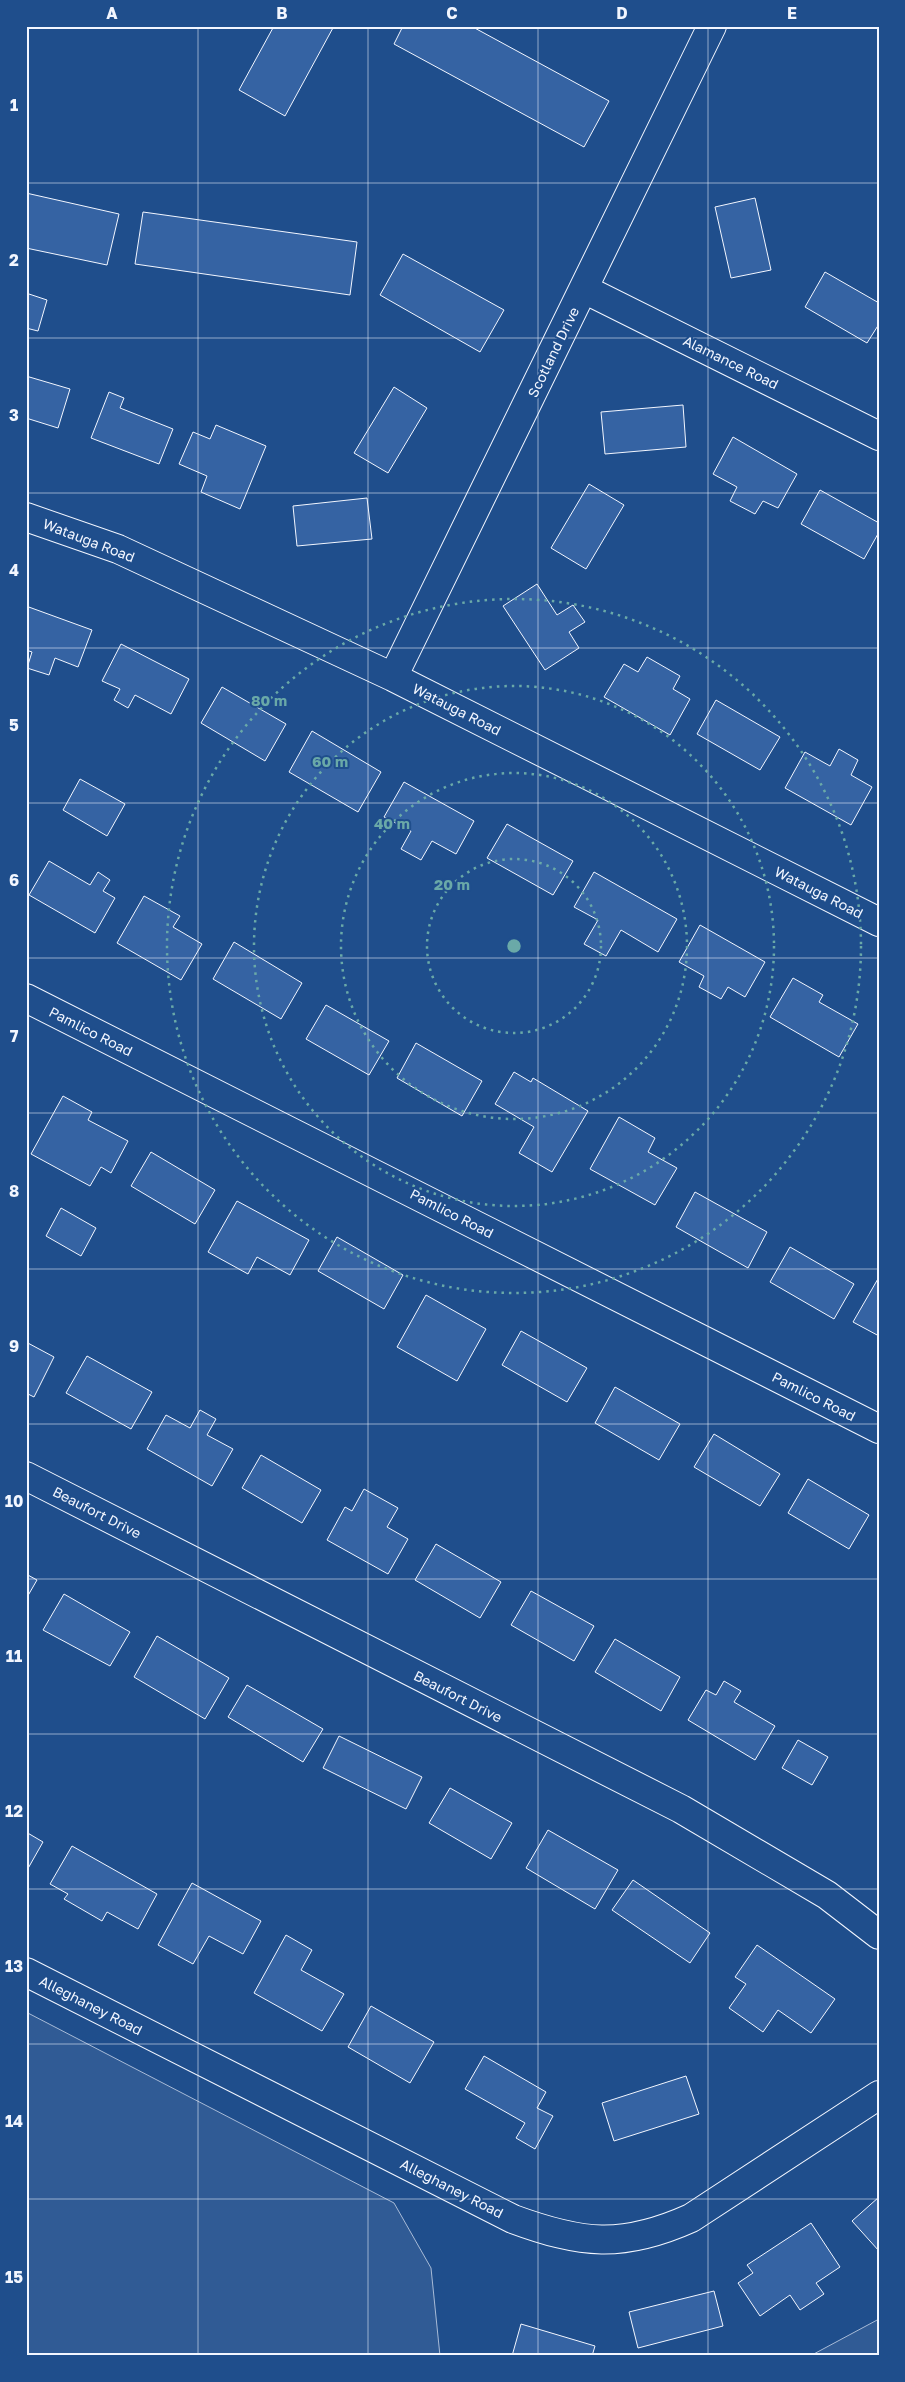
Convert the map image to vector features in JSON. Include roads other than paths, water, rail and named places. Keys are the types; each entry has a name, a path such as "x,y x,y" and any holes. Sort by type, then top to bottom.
{"street":[{"name":"Scotland Drive","path":"393,677 712,26"},
{"name":"Alamance Road","path":"584,289 879,436"},
{"name":"Watauga Road","path":"26,517 118,549 393,677 879,922"},
{"name":"Pamlico Road","path":"26,998 879,1429"},
{"name":"Beaufort Drive","path":"26,1476 681,1809 827,1895 879,1935"},
{"name":"Alleghaney Road","path":"26,1972 513,2219 550,2232 588,2240 628,2239 660,2232 690,2218 879,2095"}]}
